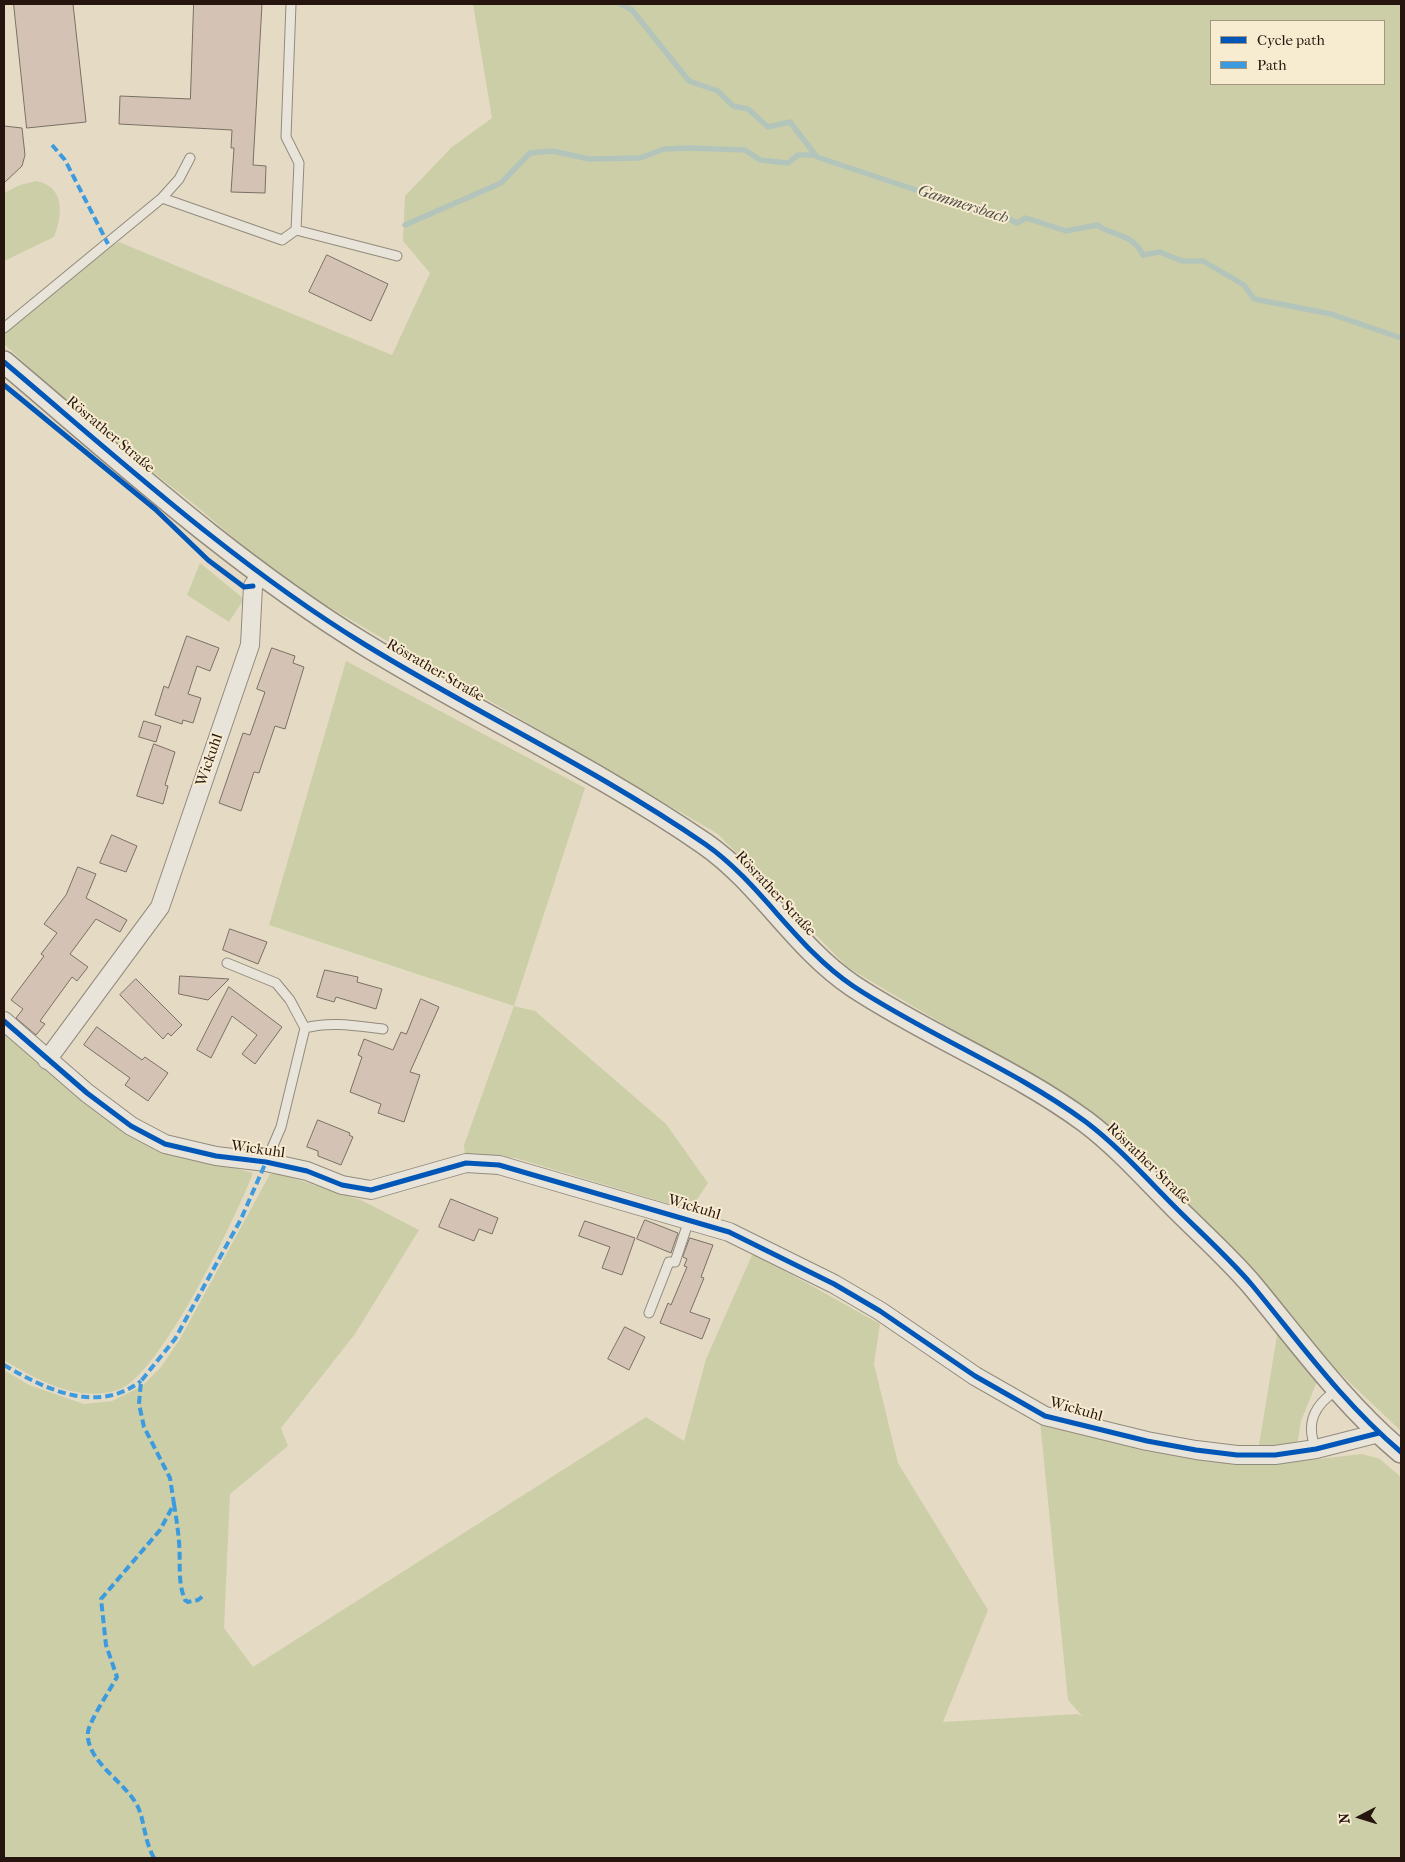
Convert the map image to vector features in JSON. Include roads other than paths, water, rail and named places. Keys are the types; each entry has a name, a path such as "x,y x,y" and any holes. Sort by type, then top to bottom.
{"street":[{"name":"Rösrather Straße","path":"4,362 261,574 361,642 602,780 705,844 732,865 816,956 851,984 1052,1100 1086,1122 1112,1144 1249,1281 1337,1390 1379,1433 1401,1452"},
{"name":"Wickuhl","path":"47,1060 160,907 250,645 253,586 261,574"},
{"name":"Wickuhl","path":"4,1020 47,1060 131,1126 165,1144 216,1156 266,1162 307,1171 342,1186 372,1190 466,1164 489,1164 730,1232 834,1284 880,1311 975,1376 1045,1416 1139,1439 1196,1450 1236,1455 1265,1455 1316,1449 1379,1433"}],"lane":[{"path":"291,4 286,137 299,163 296,230"},
{"path":"4,328 162,198 179,179 190,158"},
{"path":"162,198 282,240 296,230 397,256"},
{"path":"227,963 276,983 290,1000 305,1028 281,1126 266,1162"},
{"path":"305,1028 320,1024 340,1024 383,1029"},
{"path":"648,1313 669,1262 675,1262 689,1220"},
{"path":"1316,1449 1310,1424 1312,1415 1319,1405 1337,1390"}],"waterway":[{"name":"Gammersbach","path":"621,4 632,10 689,81 718,91 733,106 748,109 768,127 790,122 817,157 982,212 1002,215 1017,223 1026,218 1066,231 1097,225 1128,239 1139,248 1143,255 1160,252 1182,261 1203,261 1244,285 1254,299 1331,314 1401,338"},
{"path":"405,225 501,183 530,153 553,151 589,159 640,158 664,149 745,150 760,160 788,163 798,155 815,155"}]}
